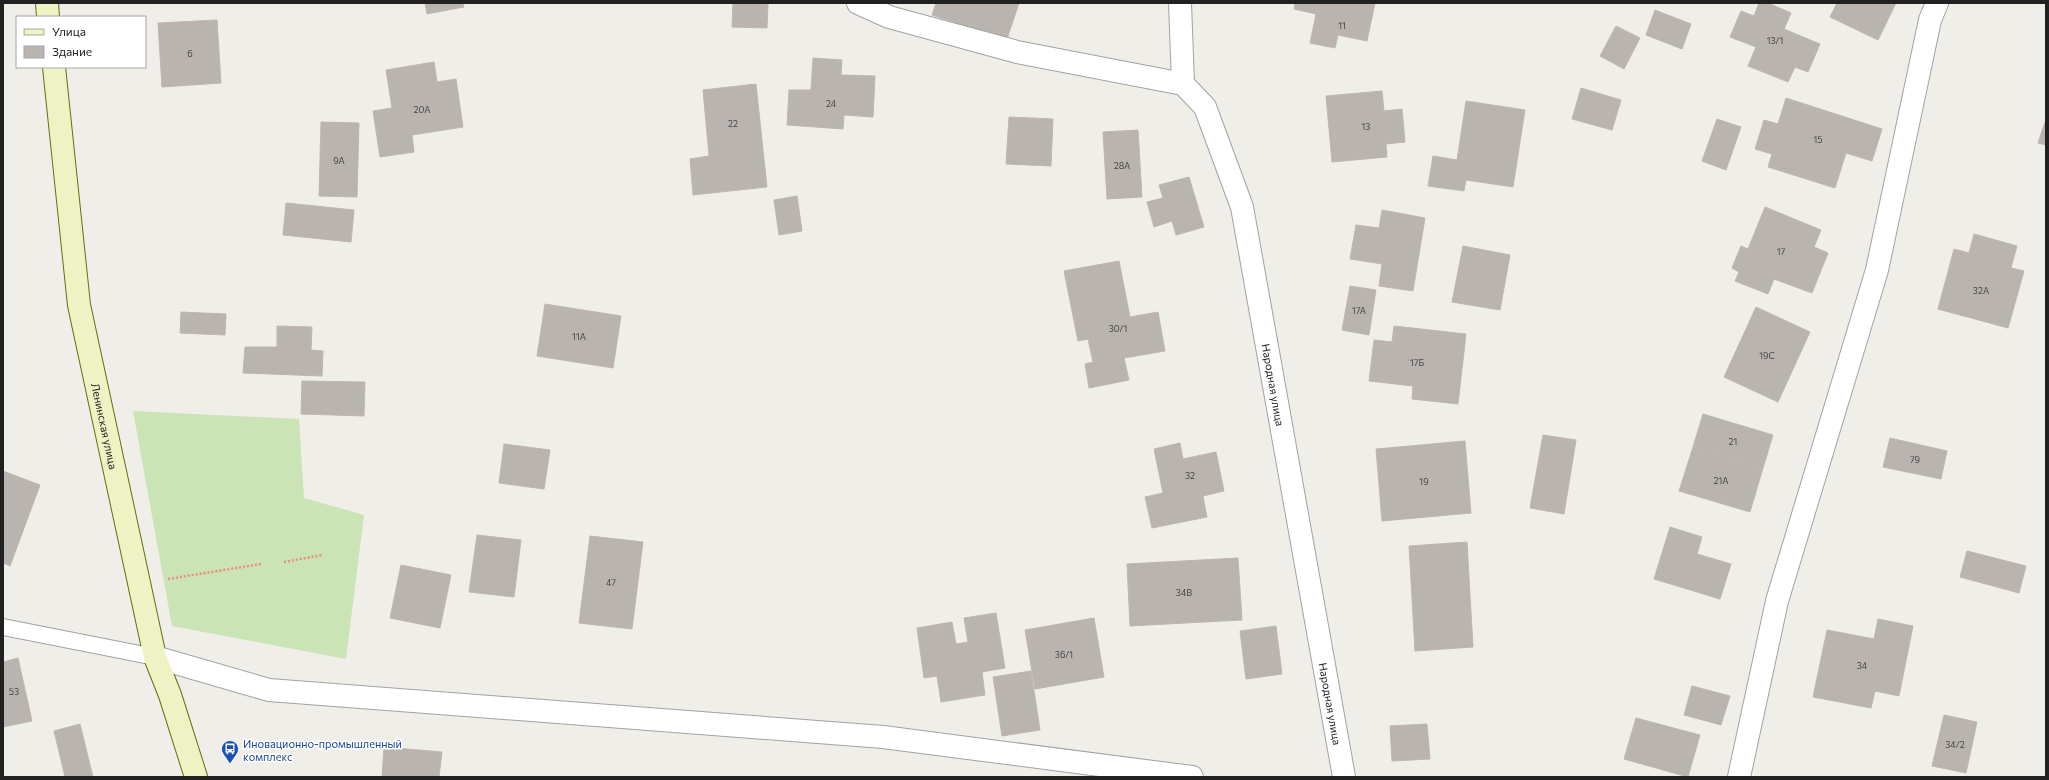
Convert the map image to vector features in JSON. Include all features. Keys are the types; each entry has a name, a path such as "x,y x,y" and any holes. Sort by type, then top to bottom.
{"street":[{"path":"47,3 48,16"},
{"path":"858,3 889,17 1018,52 1183,84 1180,3"},
{"path":"1738,777 1777,602 1877,270 1930,20 1937,3"},
{"name":"Ленинская улица","path":"54,68 80,305 155,658 170,695 196,777"},
{"name":"Народная улица","path":"1183,84 1205,107 1242,207 1344,777"},
{"path":"155,658 269,690 883,737 1192,777"}],"lane":[{"path":"3,627 155,658"}],"path":[{"path":"284,562 322,555"},
{"path":"139,584 261,564"}],"green space":[{"path":"133,411 299,419 304,498 364,515 346,659 172,626"}],"building":[{"path":"425,3 463,3 464,7 427,14"},
{"path":"733,3 768,4 767,28 732,27"},
{"path":"936,3 1019,3 1007,39 932,15"},
{"path":"1295,3 1375,3 1367,41 1338,35 1335,48 1310,43 1316,14 1294,9"},
{"path":"1759,3 1768,3 1791,13 1784,29 1820,44 1808,72 1795,67 1788,82 1748,66 1756,47 1730,37 1741,11 1754,16"},
{"path":"1837,3 1896,3 1878,40 1830,17"},
{"path":"1655,10 1691,24 1682,49 1646,35"},
{"path":"217,20 221,83 162,87 158,23"},
{"path":"1616,26 1640,38 1624,69 1600,56"},
{"path":"813,58 842,60 841,75 875,76 873,117 844,115 843,129 787,125 789,90 811,90"},
{"path":"434,62 437,82 456,79 463,127 412,135 414,152 380,157 373,111 392,108 386,70"},
{"path":"756,84 767,187 693,195 690,159 709,156 703,90"},
{"path":"1581,88 1621,100 1612,130 1572,119"},
{"path":"1382,91 1384,111 1402,109 1405,142 1386,144 1387,157 1332,162 1326,96"},
{"path":"1786,98 1882,129 1872,161 1846,153 1835,188 1768,167 1772,154 1755,149 1764,120 1778,124"},
{"path":"1466,101 1525,110 1513,187 1466,180 1464,191 1428,186 1433,156 1457,160"},
{"path":"1009,117 1053,119 1051,166 1006,164"},
{"path":"1717,119 1741,127 1726,170 1702,161"},
{"path":"2046,119 2046,145 2038,143"},
{"path":"321,122 359,123 357,197 319,196"},
{"path":"1138,130 1142,197 1107,199 1103,132"},
{"path":"1189,177 1204,227 1176,235 1172,221 1154,227 1147,202 1163,198 1159,185"},
{"path":"797,196 802,231 779,235 774,200"},
{"path":"286,203 354,210 351,242 283,235"},
{"path":"1765,207 1821,230 1814,247 1828,253 1812,293 1774,279 1768,294 1735,281 1739,272 1732,268 1741,246 1748,249"},
{"path":"1382,210 1425,218 1413,291 1379,286 1382,264 1350,259 1356,225 1379,228"},
{"path":"1974,234 2017,246 2011,268 2024,271 2008,328 1938,309 1954,249 1969,253"},
{"path":"1463,246 1510,255 1500,310 1452,302"},
{"path":"1119,261 1130,317 1158,312 1165,351 1124,358 1129,380 1089,388 1085,364 1093,362 1088,339 1078,341 1064,271"},
{"path":"1350,286 1376,290 1369,335 1342,330"},
{"path":"545,304 621,316 613,368 537,356"},
{"path":"1756,307 1810,332 1778,402 1724,377"},
{"path":"181,312 226,314 225,335 180,333"},
{"path":"277,326 312,327 311,350 323,351 322,376 243,373 245,347 277,347"},
{"path":"1394,326 1466,334 1458,404 1412,399 1413,386 1369,381 1374,340 1392,342"},
{"path":"302,381 365,382 364,416 301,414"},
{"path":"1703,414 1773,435 1763,468 1693,447"},
{"path":"1543,435 1576,440 1564,514 1530,508"},
{"path":"1890,438 1947,451 1941,479 1883,467"},
{"path":"1465,441 1471,513 1382,521 1376,449"},
{"path":"1180,443 1183,459 1216,452 1224,491 1203,496 1207,517 1152,528 1145,497 1163,493 1154,449"},
{"path":"504,444 550,450 544,489 499,483"},
{"path":"1693,447 1763,468 1750,512 1679,491"},
{"path":"3,471 40,485 10,566 3,563"},
{"path":"1670,527 1702,537 1697,554 1731,564 1720,599 1654,579"},
{"path":"477,535 521,540 514,597 469,592"},
{"path":"590,536 643,542 632,629 579,623"},
{"path":"1467,542 1473,647 1415,651 1409,546"},
{"path":"1967,551 2026,566 2019,593 1960,577"},
{"path":"1238,558 1242,620 1130,626 1127,564"},
{"path":"401,565 451,575 440,628 390,618"},
{"path":"996,613 1005,668 982,672 985,695 941,702 937,676 924,678 917,628 952,622 956,644 968,642 964,618"},
{"path":"1094,618 1104,677 1035,689 1025,630"},
{"path":"1878,619 1913,626 1899,696 1875,691 1871,708 1813,697 1827,630 1874,639"},
{"path":"1276,626 1282,674 1246,679 1240,631"},
{"path":"18,658 32,721 3,727 3,662"},
{"path":"1031,671 1040,730 1002,736 993,677"},
{"path":"1692,686 1730,696 1721,725 1684,715"},
{"path":"1944,715 1977,722 1966,773 1932,766"},
{"path":"1636,718 1700,735 1688,777 1624,759"},
{"path":"80,724 93,777 65,777 54,731"},
{"path":"1427,724 1430,759 1392,761 1390,726"},
{"path":"384,747 442,752 439,777 382,777"}],"place":[{"name":"Иновационно-промышленный комплекс","path":"230,764"}]}
